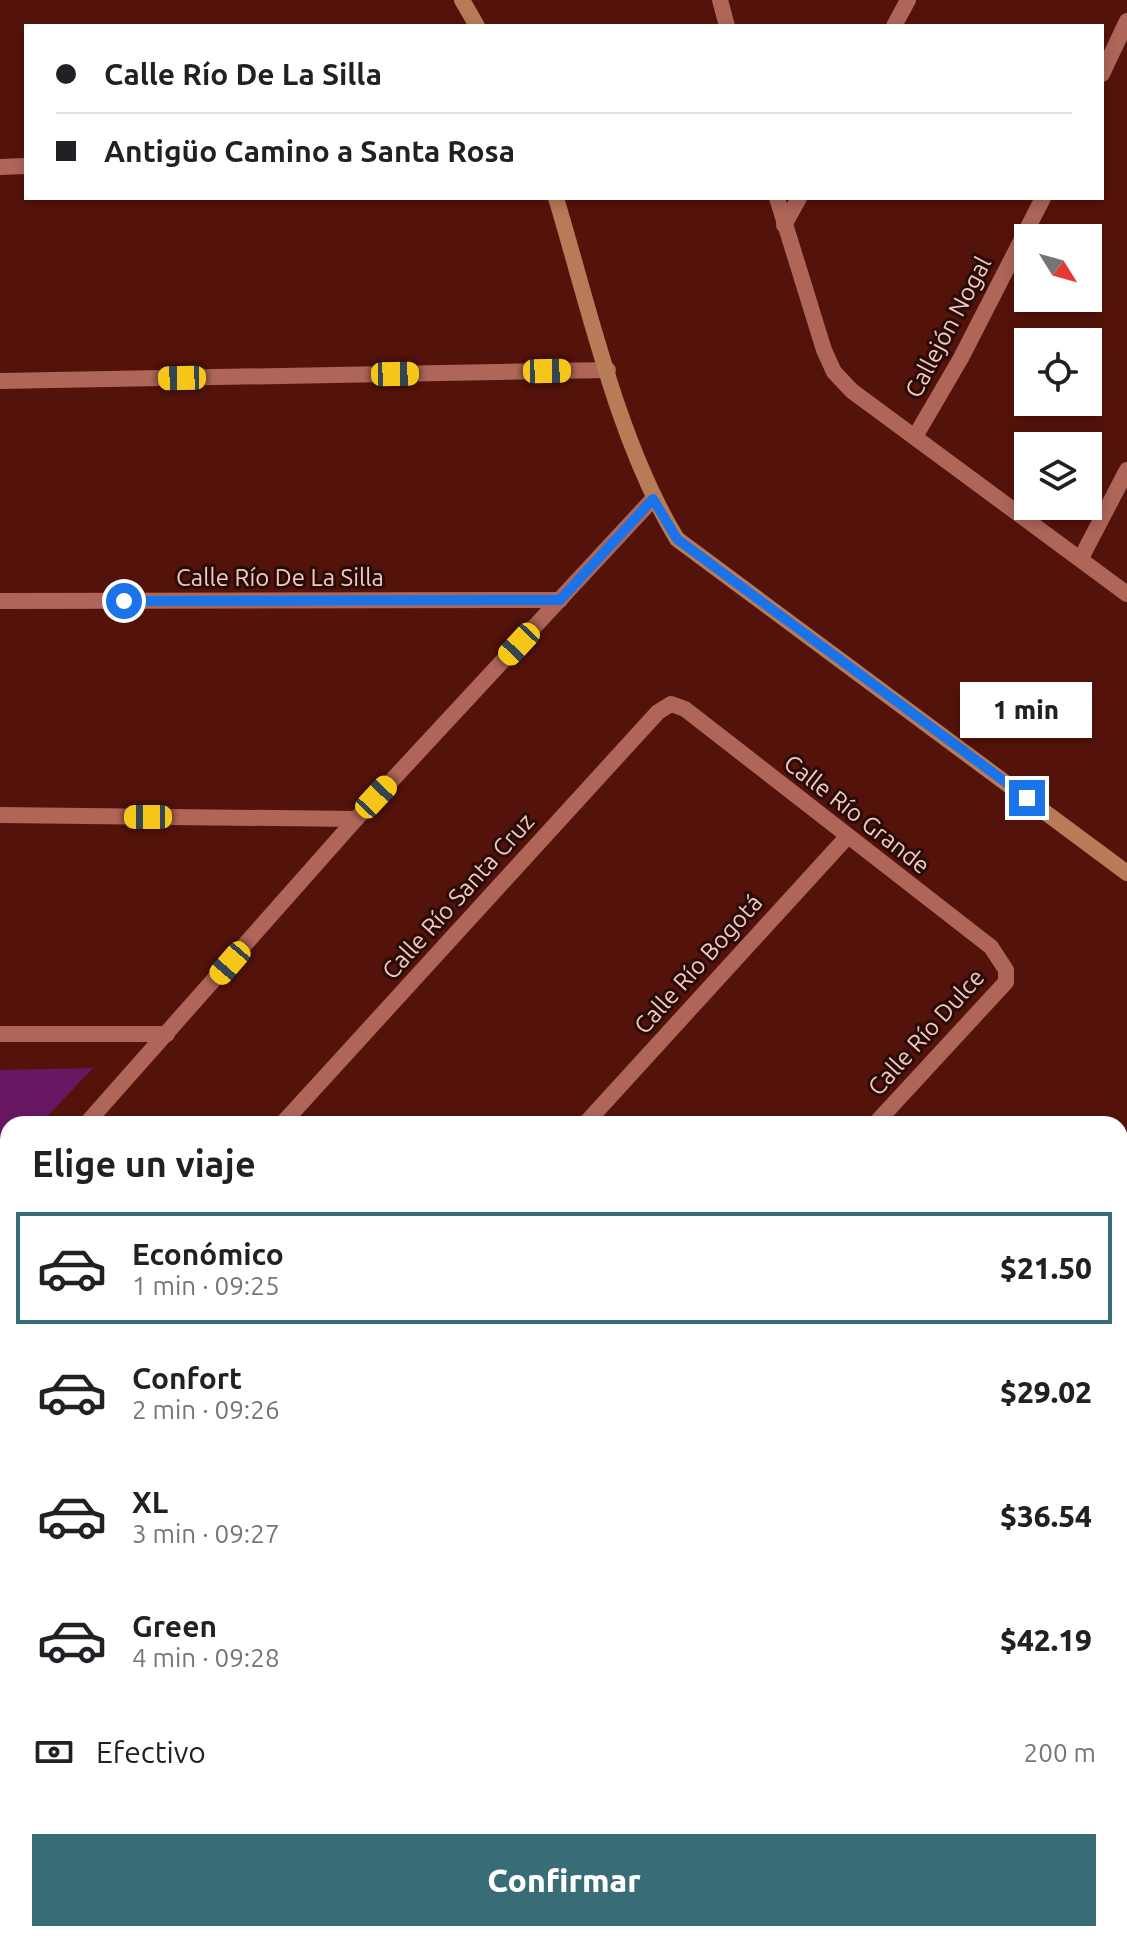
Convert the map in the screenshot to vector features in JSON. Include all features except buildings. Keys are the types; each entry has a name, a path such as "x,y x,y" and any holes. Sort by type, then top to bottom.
{"street":[{"path":"462,0 476,24"},
{"path":"720,0 726,24"},
{"path":"895,24 908,0"},
{"path":"1104,70 1127,21"},
{"path":"0,167 24,166"},
{"path":"557,200 608,370 653,499 677,539 1127,873"},
{"path":"778,200 824,350 834,372 852,391 916,435 1127,594"},
{"path":"784,225 798,200"},
{"name":"Callejón Nogal","path":"916,435 961,358 1042,200"},
{"path":"0,381 608,370"},
{"path":"1081,558 1127,470"},
{"path":"93,1116 356,819 653,499"},
{"name":"Calle Río De La Silla","path":"0,601 560,600"},
{"name":"Calle Río Grande","path":"671,704 685,709 991,947 1006,970"},
{"name":"Calle Río Santa Cruz","path":"289,1116 658,712 671,704"},
{"path":"0,815 356,819"},
{"name":"Calle Río Bogotá","path":"592,1116 847,837"},
{"name":"Calle Río Dulce","path":"882,1116 1006,982 1006,970"},
{"path":"0,1034 167,1034"}],"shaded area":[{"path":"93,1068 48,1116 0,1116 0,1070"}],"route":[{"path":"124,601 560,600 653,499 677,539 1027,798"}]}
